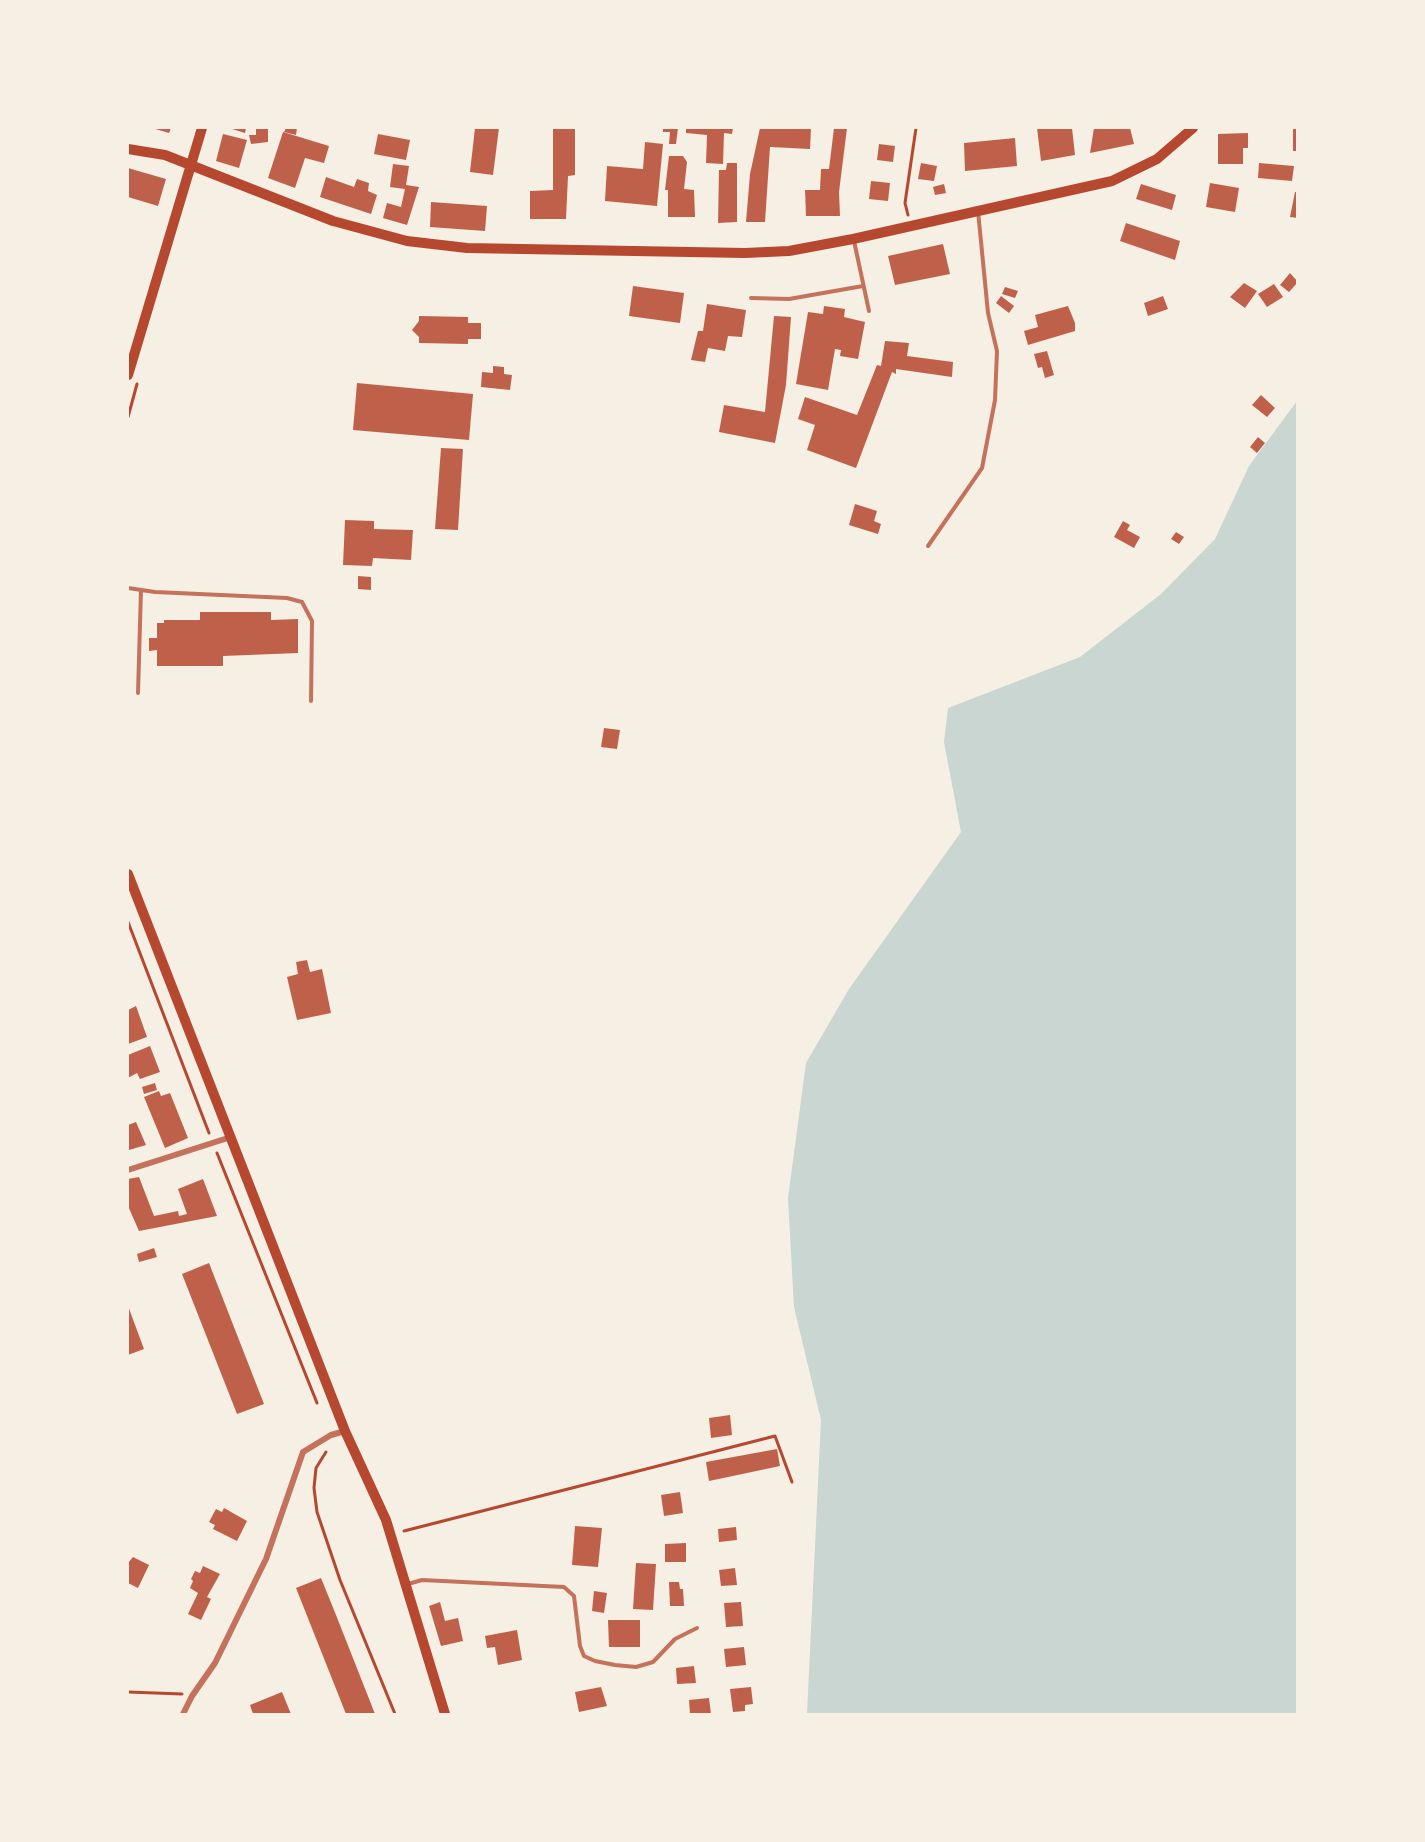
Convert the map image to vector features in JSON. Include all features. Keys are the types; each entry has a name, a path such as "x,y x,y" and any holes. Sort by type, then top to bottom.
{"main road":[{"path":"128,375 202,128"},
{"path":"128,149 165,156 333,221 407,241 467,248 745,253 789,251 853,239 1112,181 1157,159 1193,128"},
{"path":"128,874 345,1431 391,1533 446,1714"}],"street":[{"path":"128,1170 231,1136"},
{"path":"183,1714 192,1696 215,1663 266,1559 303,1452 331,1435 345,1431"}],"lane":[{"path":"928,546 982,468 995,400 997,351 988,313 977,211"},
{"path":"853,239 869,311"},
{"path":"751,298 789,299 863,286"},
{"path":"128,588 287,598 302,602 312,621 312,701"},
{"path":"138,693 141,590"},
{"path":"406,1584 422,1580 564,1587 574,1596 580,1646 584,1656 615,1665 636,1667 653,1662 675,1639 697,1628"}],"path":[{"path":"910,226 905,204 916,128"},
{"path":"128,922 213,1143 319,1407"},
{"path":"331,1435 327,1451 316,1468 314,1488 317,1512 340,1580 395,1714"},
{"path":"391,1533 775,1436 792,1482"},
{"path":"128,1692 175,1692 192,1696"}],"shaded area":[{"path":"1297,401 1297,1714 807,1714 821,1420 794,1307 788,1198 806,1063 849,989 961,832 944,742 948,708 1080,657 1161,594 1215,539 1249,466"}],"building":[{"path":"152,128 171,128 169,133"},
{"path":"229,128 246,128 245,133"},
{"path":"256,128 268,128 268,142 251,144 249,135 256,135"},
{"path":"286,128 297,128 296,135 284,132"},
{"path":"475,128 499,128 493,175 470,172"},
{"path":"553,128 575,128 575,175 568,176 566,219 530,219 530,191 553,190"},
{"path":"663,128 678,128 676,144 669,144 670,132 663,132"},
{"path":"686,128 733,128 732,134 724,133 723,164 706,163 707,135 686,133"},
{"path":"760,128 811,128 810,149 770,147 765,222 746,222 750,174"},
{"path":"834,128 847,128 839,192 840,216 806,216 805,190 820,190 821,169 829,169"},
{"path":"1037,128 1072,128 1075,155 1041,161"},
{"path":"1094,128 1130,128 1134,144 1090,153"},
{"path":"1293,128 1298,128 1298,151 1293,151"},
{"path":"283,132 329,146 324,163 305,158 295,188 268,178"},
{"path":"1248,133 1248,148 1243,148 1243,164 1218,164 1218,134"},
{"path":"223,134 247,140 239,168 216,161"},
{"path":"378,134 410,140 406,160 374,154"},
{"path":"1015,138 1017,166 965,171 964,143"},
{"path":"645,142 663,144 657,206 605,201 607,166 643,169"},
{"path":"879,144 895,146 893,162 877,160"},
{"path":"669,156 683,156 687,162 684,189 694,190 695,217 668,217 668,190 665,190"},
{"path":"727,163 737,163 737,222 718,223 719,170 726,170"},
{"path":"921,163 937,166 934,181 918,179"},
{"path":"1259,163 1294,166 1292,181 1258,178"},
{"path":"393,164 409,166 406,185 419,187 407,225 383,218 387,203 401,207 405,189 390,187"},
{"path":"128,168 166,179 158,206 128,197"},
{"path":"326,177 354,187 357,179 369,183 368,191 377,195 371,214 320,197"},
{"path":"871,181 890,183 888,201 869,199"},
{"path":"1210,183 1239,188 1235,212 1206,207"},
{"path":"944,184 946,193 935,195 933,187"},
{"path":"1141,184 1176,195 1172,210 1136,199"},
{"path":"1295,192 1298,192 1298,218 1290,217"},
{"path":"431,202 487,206 485,231 430,227"},
{"path":"1126,223 1180,241 1175,260 1120,241"},
{"path":"943,244 950,274 895,285 888,256"},
{"path":"1290,273 1298,282 1289,292 1280,285"},
{"path":"1244,283 1257,291 1245,308 1230,297"},
{"path":"1274,284 1283,297 1267,307 1258,294"},
{"path":"633,286 684,293 680,323 629,316"},
{"path":"1005,287 1018,291 1015,298 1002,294"},
{"path":"1001,296 1014,306 1009,313 996,303"},
{"path":"1163,296 1168,309 1148,316 1144,303"},
{"path":"707,304 746,310 742,337 728,336 725,351 708,348 705,362 691,360 698,331 703,331"},
{"path":"824,306 845,309 844,317 865,322 858,359 840,356 841,350 835,349 828,390 796,384 808,312 823,314"},
{"path":"1068,306 1075,323 1075,331 1028,345 1024,331 1038,327 1035,315"},
{"path":"419,316 468,317 468,323 481,323 481,339 468,339 468,344 419,343 419,337 412,330 419,321"},
{"path":"774,316 791,317 786,385 775,443 719,432 724,405 765,412"},
{"path":"885,341 909,343 907,356 953,362 952,377 896,369 896,374 892,372 856,468 807,450 815,425 798,419 805,397 857,415 877,365 881,366"},
{"path":"1047,351 1054,375 1045,378 1042,367 1038,368 1034,354"},
{"path":"493,366 504,367 504,374 512,375 510,390 481,387 482,372 493,373"},
{"path":"357,383 473,394 469,440 353,430"},
{"path":"1261,395 1275,408 1267,417 1252,405"},
{"path":"1258,437 1265,443 1257,453 1250,447"},
{"path":"441,448 463,449 458,530 435,529"},
{"path":"855,504 877,511 874,521 881,524 878,534 849,525"},
{"path":"345,520 374,521 374,529 413,530 411,560 373,558 372,566 343,565"},
{"path":"1123,521 1130,525 1127,530 1140,537 1134,548 1114,537"},
{"path":"1176,532 1184,537 1179,544 1171,539"},
{"path":"358,576 371,577 371,590 358,589"},
{"path":"200,612 271,612 271,620 298,619 298,653 223,656 223,666 157,666 157,650 149,651 149,638 157,638 157,623 164,623 164,620 200,620"},
{"path":"604,728 620,730 617,749 601,747"},
{"path":"307,960 310,972 322,969 331,1013 297,1020 287,977 298,974 296,962"},
{"path":"136,1006 147,1037 128,1044 128,1010"},
{"path":"150,1046 160,1072 140,1079 137,1073 128,1078 128,1055"},
{"path":"155,1083 157,1090 144,1094 142,1087"},
{"path":"159,1091 161,1096 170,1093 188,1138 165,1148 144,1097"},
{"path":"136,1122 146,1145 129,1150 128,1125"},
{"path":"139,1177 154,1216 178,1211 179,1216 187,1214 178,1189 203,1179 217,1216 139,1231 128,1206 128,1179"},
{"path":"154,1248 157,1257 139,1262 137,1254"},
{"path":"209,1263 264,1404 237,1414 182,1274"},
{"path":"128,1306 144,1349 128,1355"},
{"path":"730,1415 732,1435 711,1438 709,1418"},
{"path":"777,1449 780,1466 709,1481 706,1462"},
{"path":"680,1492 683,1513 664,1516 661,1495"},
{"path":"224,1508 247,1521 237,1541 213,1529 215,1525 209,1522 216,1509 222,1512"},
{"path":"575,1526 602,1528 598,1567 572,1565"},
{"path":"736,1527 737,1540 719,1542 718,1529"},
{"path":"686,1543 686,1562 665,1562 665,1544"},
{"path":"133,1557 149,1565 138,1588 128,1583 128,1563"},
{"path":"636,1563 656,1564 653,1610 633,1609"},
{"path":"203,1566 220,1574 207,1597 211,1599 201,1620 188,1614 198,1593 190,1588 193,1581 191,1579 195,1571 200,1573"},
{"path":"735,1568 737,1585 721,1586 719,1570"},
{"path":"321,1578 375,1714 346,1714 296,1588"},
{"path":"669,1582 679,1582 680,1589 683,1589 684,1606 670,1606"},
{"path":"594,1591 607,1593 604,1613 592,1611"},
{"path":"440,1602 445,1621 458,1618 463,1641 441,1646 429,1606"},
{"path":"741,1602 743,1626 726,1627 724,1603"},
{"path":"608,1620 640,1620 640,1647 609,1647"},
{"path":"517,1630 522,1660 498,1665 495,1647 487,1648 485,1636"},
{"path":"744,1647 746,1665 726,1667 724,1649"},
{"path":"694,1666 696,1683 677,1684 676,1668"},
{"path":"601,1687 607,1706 579,1712 575,1692"},
{"path":"751,1687 753,1704 745,1705 745,1711 733,1712 730,1689"},
{"path":"282,1692 291,1714 253,1714 250,1705"},
{"path":"709,1698 711,1714 690,1714 689,1700"}]}
